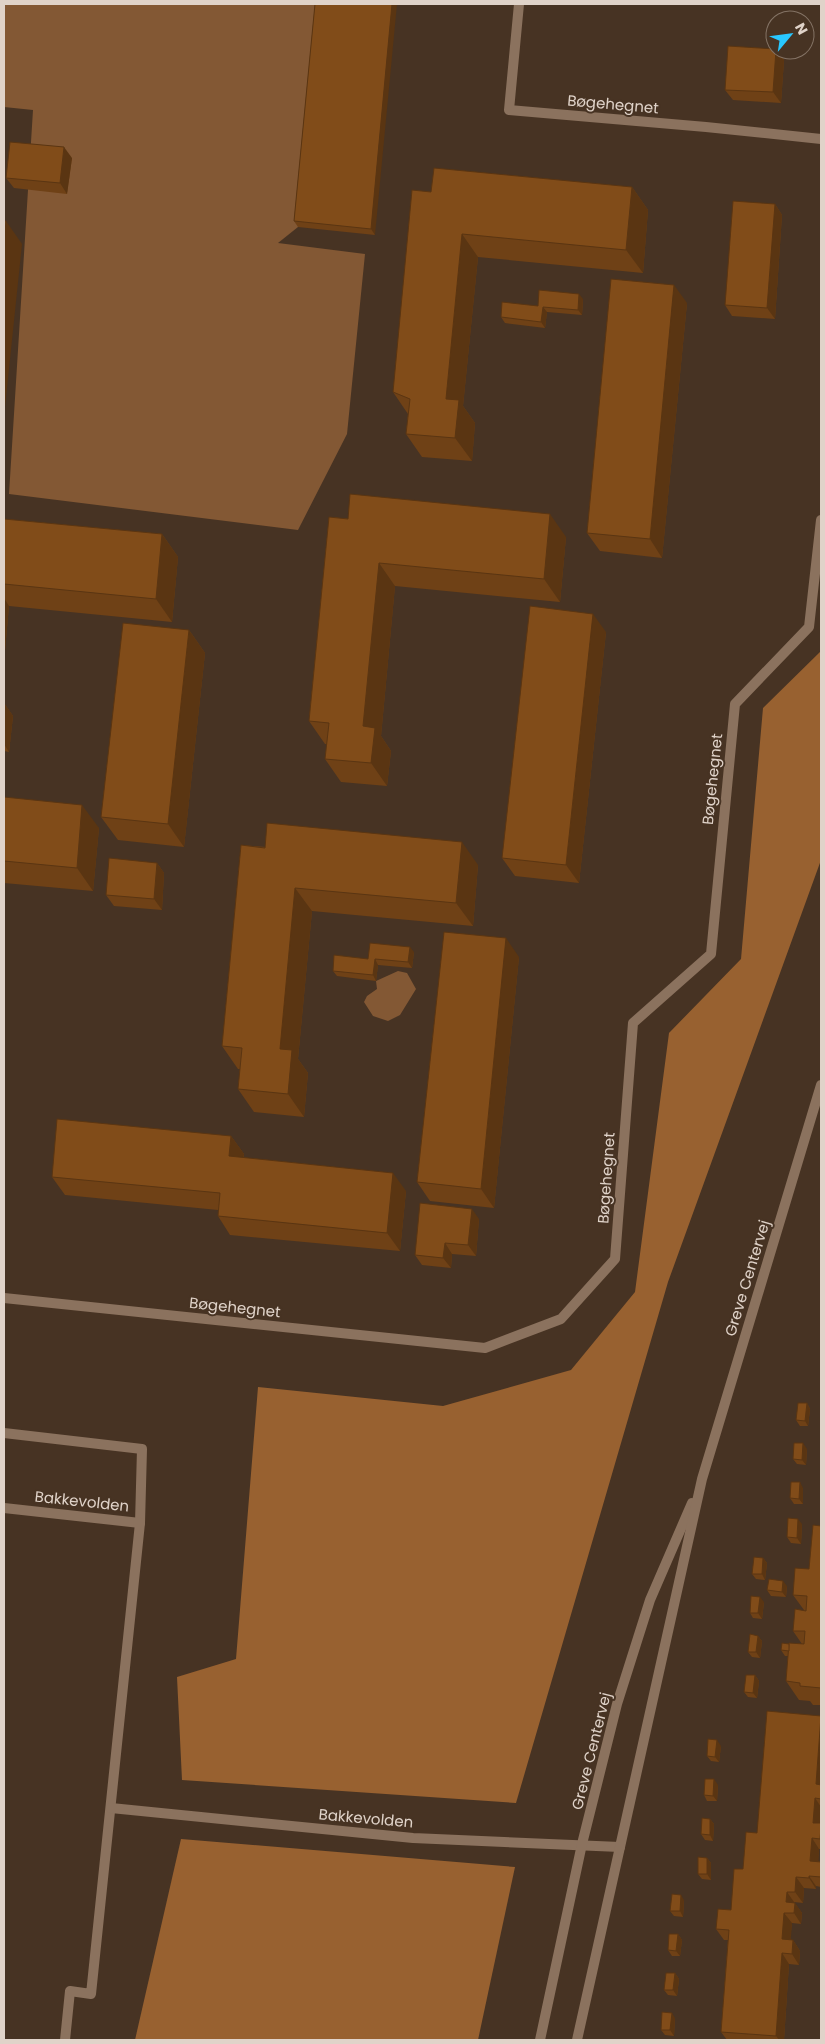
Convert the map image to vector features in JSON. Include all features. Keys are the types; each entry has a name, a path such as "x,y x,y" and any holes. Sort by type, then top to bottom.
{"street":[{"name":"Bøgehegnet","path":"519,4 509,110 821,139"},
{"name":"Bøgehegnet","path":"4,1298 485,1348 561,1318 615,1259 633,1023 711,954 735,704 809,627 821,520"},
{"name":"Greve Centervej","path":"577,2040 702,1479 821,1085"},
{"path":"4,1433 142,1449 140,1523"},
{"name":"Greve Centervej","path":"540,2040 582,1844 618,1704 650,1600 702,1479"},
{"name":"Bakkevolden","path":"4,1508 140,1523 91,1994 70,1991 64,2040"},
{"name":"Bakkevolden","path":"111,1808 414,1838 620,1847"}],"shaded area":[{"path":"4,4 319,4 298,227 278,243 365,254 347,434 298,530 9,494 33,110 4,107"},
{"path":"821,651 821,860 668,1282 516,1803 182,1780 177,1677 236,1659 258,1387 443,1406 571,1370 635,1292 669,1033 741,959 763,708"},
{"path":"398,971 407,973 416,989 400,1015 388,1021 373,1016 364,1002 367,996 377,989 376,981"},
{"path":"181,1839 515,1867 478,2040 135,2040"}],"building":[{"path":"315,4 392,4 371,229 294,221"},
{"path":"728,46 765,48 765,60 775,60 773,92 725,90"},
{"path":"10,142 64,147 60,183 6,178"},
{"path":"434,168 632,187 626,250 462,234 446,399 459,400 455,438 406,434 410,399 393,392 412,190 431,192"},
{"path":"733,201 775,204 767,308 725,305"},
{"path":"4,221 6,221 4,242"},
{"path":"611,279 674,285 650,539 587,533"},
{"path":"539,290 579,294 578,310 543,307 541,322 501,317 502,302 538,306"},
{"path":"350,494 550,514 544,579 379,563 363,726 375,728 371,763 325,759 329,723 309,721 329,517 348,519"},
{"path":"4,519 162,534 156,599 4,584"},
{"path":"530,606 593,614 566,865 502,858"},
{"path":"123,623 189,630 168,824 101,817"},
{"path":"4,797 82,805 77,868 4,861"},
{"path":"267,823 462,842 456,903 295,888 280,1049 292,1050 288,1094 238,1089 242,1048 222,1046 241,845 265,848"},
{"path":"109,858 157,863 154,899 106,895"},
{"path":"444,932 506,938 481,1189 417,1182"},
{"path":"370,943 410,947 408,962 375,959 373,975 333,971 334,955 368,959"},
{"path":"57,1119 231,1136 229,1156 393,1173 387,1233 218,1216 220,1193 52,1177"},
{"path":"420,1203 472,1209 468,1245 445,1243 443,1258 415,1255"},
{"path":"798,1403 807,1403 805,1421 796,1420"},
{"path":"794,1443 803,1443 802,1460 793,1459"},
{"path":"791,1482 800,1482 799,1499 790,1498"},
{"path":"788,1518 798,1519 797,1538 787,1537"},
{"path":"813,1525 821,1526 821,1688 800,1686 800,1683 786,1681 789,1643 804,1644 805,1631 793,1631 795,1609 806,1611 807,1596 793,1595 795,1568 809,1569"},
{"path":"754,1557 763,1558 762,1574 752,1574"},
{"path":"769,1579 783,1581 782,1592 767,1590"},
{"path":"751,1596 760,1597 758,1613 750,1613"},
{"path":"750,1634 758,1636 756,1652 748,1652"},
{"path":"782,1643 789,1644 789,1651 781,1650"},
{"path":"746,1675 755,1675 753,1693 744,1692"},
{"path":"767,1711 821,1716 816,1784 821,1785 821,1799 815,1798 813,1823 821,1823 821,1827 820,1839 812,1838 810,1861 821,1862 821,1877 796,1877 795,1892 787,1892 786,1902 795,1903 794,1913 784,1913 782,1939 793,1940 792,1954 782,1953 776,2036 721,2032 729,1930 716,1929 718,1909 731,1910 734,1869 743,1869 746,1832 757,1833"},
{"path":"708,1739 717,1740 715,1757 707,1756"},
{"path":"705,1779 714,1779 713,1796 704,1795"},
{"path":"702,1818 710,1819 710,1835 701,1834"},
{"path":"698,1857 707,1858 707,1874 698,1874"},
{"path":"672,1894 681,1895 680,1911 670,1911"},
{"path":"669,1934 678,1934 676,1951 668,1950"},
{"path":"666,1973 675,1973 673,1990 664,1990"},
{"path":"662,2012 672,2013 670,2030 661,2030"}]}
